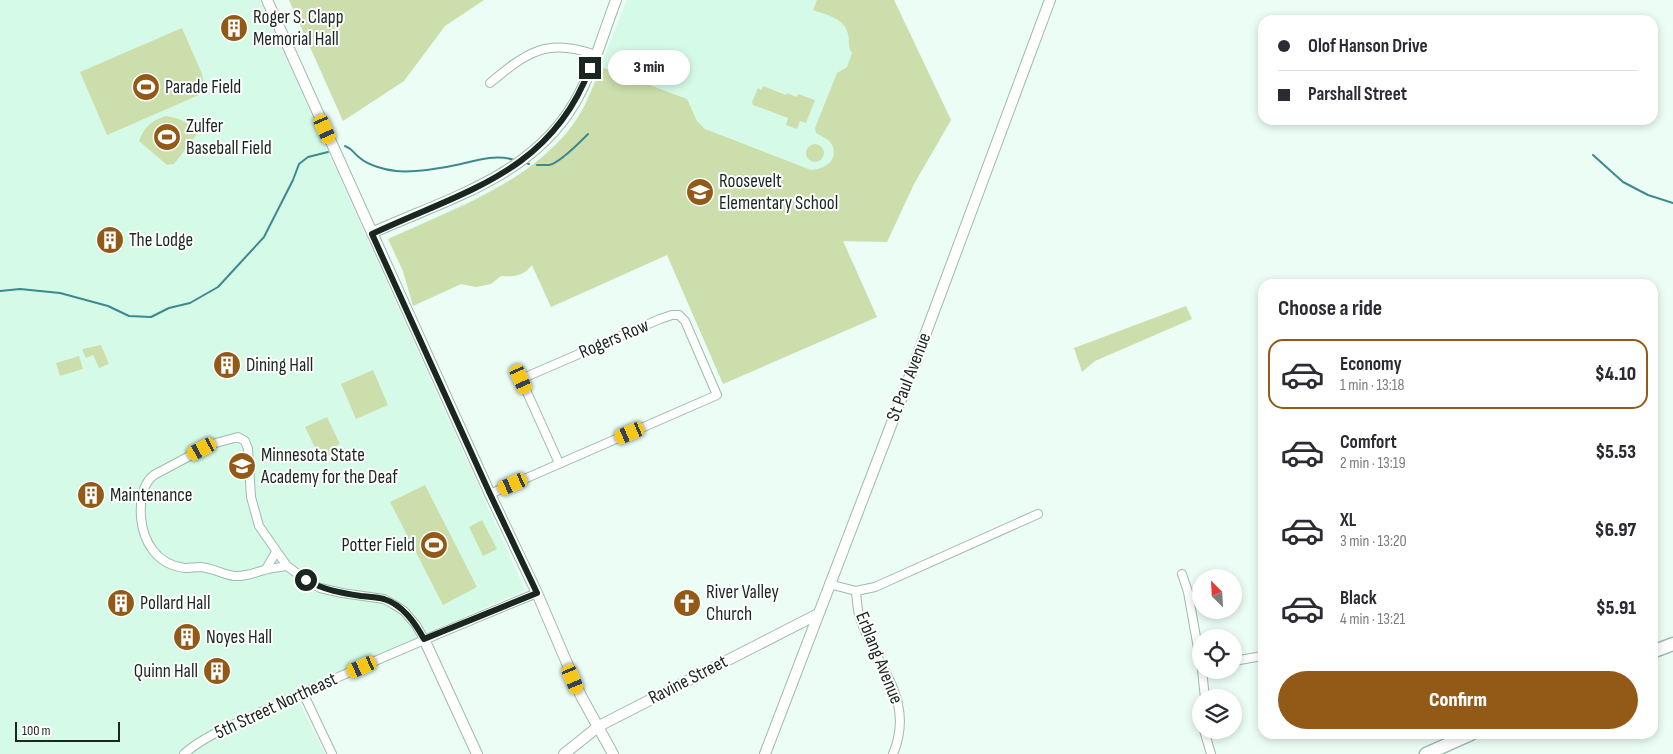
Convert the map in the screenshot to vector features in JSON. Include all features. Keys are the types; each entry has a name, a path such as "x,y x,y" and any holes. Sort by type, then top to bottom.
{"main road":[{"path":"1658,650 1673,644"},
{"path":"1426,754 1460,739"}],"street":[{"path":"266,0 490,494 537,593 581,696 613,754"},
{"path":"372,234 492,180 530,154 547,138 571,108 585,82 616,0"},
{"name":"St Paul Avenue","path":"766,754 1050,0"},
{"path":"490,84 516,62 529,54 543,49 570,48 595,55"},
{"name":"Rogers Row","path":"679,316 685,321 717,395 560,464 521,379 660,319 679,316"},
{"path":"287,566 235,576 200,567 185,568 176,566 160,558 152,552 145,536 141,519 140,506 143,490 147,482 154,475 207,446 229,438 238,437 245,441 248,449 251,497 259,526 276,552 287,566 320,588 342,594 384,599 404,611 416,625 424,639 478,754"},
{"path":"490,494 560,464"},
{"path":"829,584 856,591 875,587 1038,514"},
{"path":"266,570 276,552"},
{"path":"1182,574 1188,592 1195,629"},
{"name":"Erblang Avenue","path":"856,591 859,617 900,707 900,736 893,754"},
{"name":"5th Street Northeast","path":"184,754 190,748 209,737 303,693 424,639 537,593"},
{"name":"Ravine Street","path":"564,754 599,726 818,614"},
{"path":"1242,660 1258,657"},
{"path":"303,693 332,754"},
{"path":"1207,739 1211,754"}],"shaded area":[{"name":"Minnesota State Academy for the Deaf","path":"0,0 260,0 525,590 294,692 325,754 0,754"},
{"path":"289,0 484,0 445,26 404,81 343,121"},
{"name":"Roosevelt Elementary School","path":"627,0 894,0 951,120 914,184 887,242 843,241 877,317 723,384 667,255 551,307 527,254 413,306 403,271 388,239 475,199 516,177 538,161 569,130 584,107"},
{"name":"Roosevelt Elementary School","path":"817,0 894,0 951,120 914,184 887,242 843,241 877,317 723,384 667,255 551,307 532,265 522,274 501,276 491,284 476,287 461,284 413,306 403,271 388,239 486,194 531,166 569,130 583,108 601,69 604,68 687,99 697,121 705,129 811,170 821,168 829,163 834,156 832,145 827,139 816,133 815,128 837,73 847,67 852,53 848,34 843,24 834,18 813,10"},
{"name":"Parade Field","path":"182,28 202,74 206,92 107,135 80,72"},
{"path":"763,86 786,95 787,93 797,97 798,94 815,100 806,123 800,121 797,129 786,125 788,118 753,105 752,102 758,88 761,90"},
{"name":"Zulfer Baseball Field","path":"166,116 184,122 198,133 174,164 167,165 139,141 149,125"},
{"path":"811,144 819,144 824,149 822,160 811,162 806,157 806,149"},
{"path":"1186,306 1192,319 1095,361 1082,372 1074,348"},
{"path":"101,345 109,364 99,368 93,355 86,358 82,349"},
{"path":"79,356 83,369 60,376 56,363"},
{"path":"373,370 388,405 356,419 341,384"},
{"path":"327,417 340,444 333,448 332,454 324,458 318,454 305,427"},
{"name":"Potter Field","path":"425,485 477,587 443,605 390,502"},
{"path":"482,520 497,549 483,556 469,527"}],"waterway":[{"path":"537,165 549,165 559,160 588,134"},
{"path":"345,146 367,163 396,171 428,170 480,159 507,158 514,160"},
{"path":"0,291 20,289 60,293 108,306 129,316 151,317 169,308 190,303 218,287 264,237 293,180 299,164 308,157 328,152"},
{"path":"1593,155 1623,182 1648,195 1673,203"}],"place":[{"name":"Roger S. Clapp Memorial Hall","path":"234,28"},
{"name":"Parade Field","path":"146,87"},
{"name":"Zulfer Baseball Field","path":"167,137"},
{"name":"Roosevelt Elementary School","path":"700,192"},
{"name":"The Lodge","path":"110,240"},
{"name":"Dining Hall","path":"227,365"},
{"name":"Minnesota State Academy for the Deaf","path":"242,466"},
{"name":"Maintenance","path":"91,495"},
{"name":"Potter Field","path":"434,545"},
{"name":"Pollard Hall","path":"121,603"},
{"name":"River Valley Church","path":"687,603"},
{"name":"Noyes Hall","path":"187,637"},
{"name":"Quinn Hall","path":"217,671"}],"route":[{"path":"306,580 320,588 342,594 384,599 404,611 416,625 424,639 537,593 372,234 492,180 512,168 530,154 563,120 575,102 590,68"}]}
